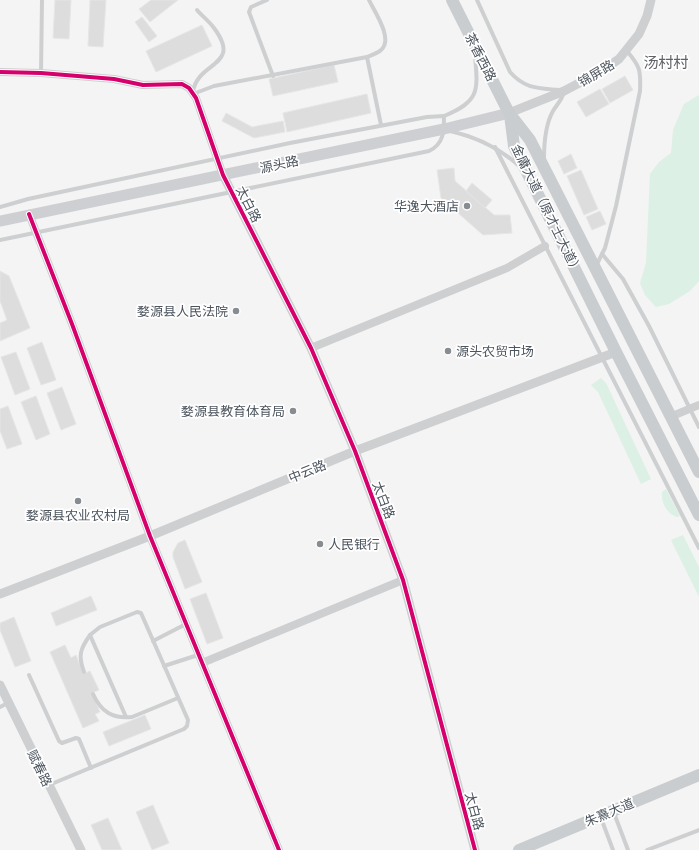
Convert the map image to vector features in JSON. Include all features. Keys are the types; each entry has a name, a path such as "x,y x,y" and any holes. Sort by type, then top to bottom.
{"main road":[{"name":"茶香西路","path":"452,0 509,113"},
{"name":"源头路","path":"0,221 444,129 509,113"},
{"name":"金庸大道（原才士大道）","path":"509,113 530,140 699,472"},
{"name":"金庸大道（原才士大道）","path":"509,113 514,146 699,515"},
{"name":"朱熹大道","path":"519,850 699,775"}],"street":[{"name":"锦屏路","path":"509,113 564,91 602,71 618,59 639,34 647,16 651,0"},
{"path":"0,72 41,73 114,79 143,85 182,84 189,88 193,94 223,175"},
{"name":"太白路","path":"223,175 311,348 355,451 403,580 475,850"},
{"path":"29,214 72,324 150,536 279,850"},
{"path":"311,348 508,268 545,246"},
{"name":"中云路","path":"0,594 150,536 355,451 616,352"},
{"path":"670,417 699,404"},
{"path":"202,663 403,580"},
{"name":"赋春路","path":"0,685 4,705 49,785 81,850"}],"lane":[{"path":"41,73 42,0"},
{"path":"267,0 251,7 249,12 273,76"},
{"path":"197,10 214,28 222,40 224,51 223,56 218,62 199,78 194,85 193,94 214,86 367,57 382,50 386,43 384,30 369,0"},
{"path":"477,0 510,72 518,81 529,86 564,91 562,100 553,111 549,119 544,147 544,167"},
{"path":"0,207 217,159 381,125 426,117 444,116 461,109 471,99 476,90 477,79 474,43"},
{"path":"595,269 605,248 616,206 640,91 640,74 636,63 626,50"},
{"path":"367,57 381,125"},
{"path":"0,240 429,151 439,144 444,129 444,116"},
{"path":"444,129 469,136 494,147 510,157 528,173"},
{"path":"494,147 699,548"},
{"path":"602,254 623,279 650,326 699,427"},
{"path":"49,785 184,729 187,726 188,720 141,613 137,612 100,627 90,635 80,653 84,672"},
{"path":"153,641 186,624"},
{"path":"90,635 126,717"},
{"path":"164,666 198,655"},
{"path":"29,675 59,741 62,743 76,738 79,739 91,768"},
{"path":"93,694 100,706 107,713 115,716 126,717 178,698"},
{"path":"613,810 628,850"},
{"path":"601,815 613,850"},
{"path":"647,850 699,830"}],"green space":[{"path":"699,95 699,281 690,291 669,304 656,307 645,295 640,283 646,263 650,174 659,162 671,153 673,130 684,104"},
{"path":"601,378 606,383 651,479 641,484 598,392 591,385"},
{"path":"666,489 680,516 673,516 665,508 662,492"},
{"path":"683,535 699,567 699,597 671,540"}],"building":[{"path":"55,0 71,0 69,39 53,38"},
{"path":"90,0 106,0 103,47 88,46"},
{"path":"151,0 178,0 150,22 139,9"},
{"path":"142,17 157,36 149,42 135,22"},
{"path":"202,25 212,46 156,72 146,51"},
{"path":"334,65 338,82 273,96 269,79"},
{"path":"625,76 633,90 610,103 602,89"},
{"path":"600,89 609,104 586,117 577,102"},
{"path":"367,94 371,113 287,132 283,113"},
{"path":"226,113 252,127 283,121 285,132 254,138 222,121"},
{"path":"571,154 577,168 564,174 558,161"},
{"name":"华逸大酒店","path":"454,168 455,181 494,215 510,215 512,233 483,235 441,198 437,170"},
{"path":"581,170 598,209 584,215 567,176"},
{"path":"472,183 492,200 485,208 466,191"},
{"path":"600,211 606,224 592,230 586,217"},
{"path":"0,271 9,276 30,328 0,341 0,323 7,320 0,301"},
{"path":"42,342 56,380 41,385 27,348"},
{"path":"16,352 30,389 15,395 1,357"},
{"path":"62,387 76,424 61,430 47,393"},
{"path":"36,396 50,434 36,440 21,402"},
{"path":"8,406 22,444 7,449 0,431 0,409"},
{"path":"185,540 202,582 185,589 173,557 173,552 178,543"},
{"path":"206,593 223,638 207,644 190,599"},
{"path":"91,596 97,610 56,626 51,613"},
{"path":"14,617 31,661 15,667 0,630 0,623"},
{"path":"65,645 71,658 76,655 83,674 90,671 99,690 92,693 100,712 95,714 99,721 83,728 50,652"},
{"path":"145,715 151,729 109,746 103,732"},
{"path":"153,805 169,843 152,850 136,812"},
{"path":"108,818 122,850 102,850 91,825"}],"cycle path":[{"path":"0,72 41,73 114,79 143,85 182,84 189,88 196,98 223,175 311,348 355,451 403,580 475,850"},
{"path":"29,214 72,324 150,536 279,850"}],"place":[{"name":"华逸大酒店","path":"467,206"},
{"name":"婺源县人民法院","path":"236,311"},
{"name":"源头农贸市场","path":"448,351"},
{"name":"婺源县教育体育局","path":"293,411"},
{"name":"婺源县农业农村局","path":"78,501"},
{"name":"人民银行","path":"320,544"}],"district":[{"name":"汤村村","path":"666,63"}]}
